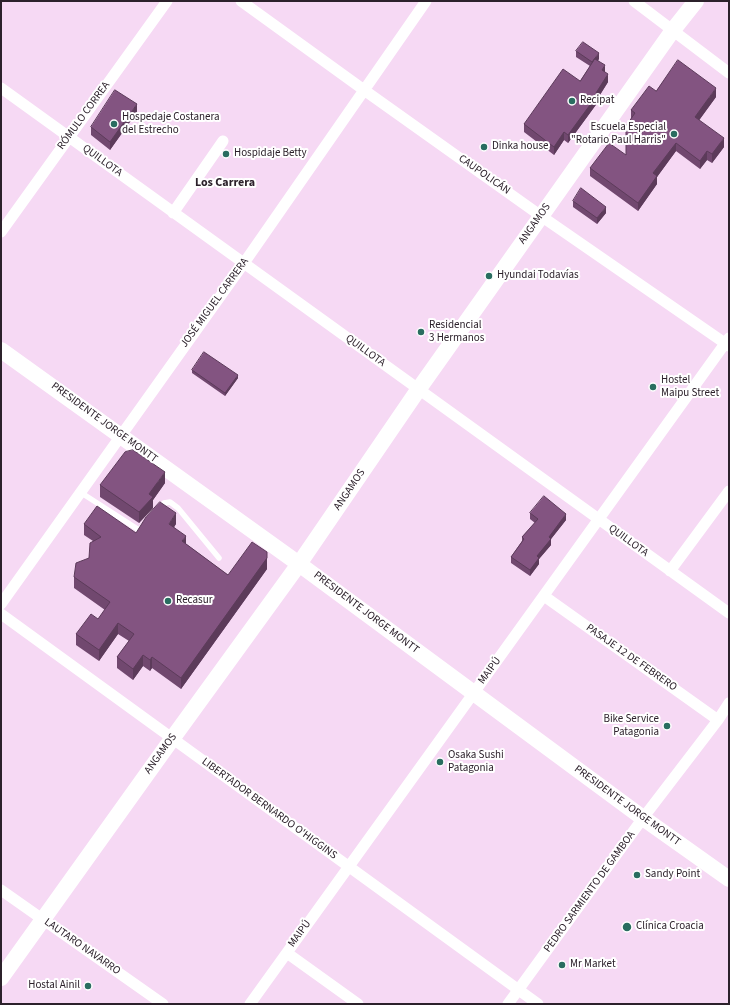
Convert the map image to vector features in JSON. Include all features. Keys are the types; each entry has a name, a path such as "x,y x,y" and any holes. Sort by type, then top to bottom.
{"street":[{"name":"RÓMULO CORREA","path":"1,232 167,1"},
{"name":"CAUPOLICÁN","path":"241,1 541,216 728,342"},
{"name":"JOSÉ MIGUEL CARRERA","path":"1,604 244,263 426,1"},
{"path":"634,1 729,72"},
{"name":"ANGAMOS","path":"1,978 299,564 418,390 673,30 696,1"},
{"name":"QUILLOTA","path":"1,88 670,572 729,613"},
{"path":"173,213 223,141"},
{"name":"MAIPÚ","path":"250,1004 728,342"},
{"name":"PRESIDENTE JORGE MONTT","path":"1,350 299,564 729,880"},
{"path":"670,572 729,491"},
{"name":"PASAJE 12 DE FEBRERO","path":"544,596 718,720"},
{"name":"LIBERTADOR BERNARDO O'HIGGINS","path":"1,614 538,1004"},
{"name":"PEDRO SARMIENTO DE GAMBOA","path":"508,1004 643,818 718,720 729,703"},
{"name":"LAUTARO NAVARRO","path":"1,890 163,1004"},
{"path":"287,953 358,1004"}],"lane":[{"path":"80,492 139,530 148,520"},
{"path":"153,515 164,503 170,502 178,508 219,558"}],"building":[{"path":"583,42 599,53 592,62 576,51"},
{"path":"595,59 605,65 602,70 608,74 596,93 598,94 568,135 564,132 554,147 524,124 563,69 580,81"},
{"name":"Escuela Especial \"Rotario Paul Harris\"","path":"678,60 716,88 695,117 724,138 712,154 707,151 700,161 676,143 653,173 657,176 638,203 590,168 609,143 626,155 626,126 635,113 631,110 649,86 656,91"},
{"name":"Hospedaje Costanera del Estrecho","path":"115,90 137,104 110,142 91,127"},
{"path":"581,188 606,207 597,218 573,201"},
{"path":"204,352 238,375 225,393 192,370"},
{"path":"133,450 165,472 149,494 153,497 139,512 100,485 125,452"},
{"path":"544,496 566,514 549,537 551,539 537,556 539,558 530,570 511,557 524,539 522,537 538,519 530,513"},
{"name":"Recasur","path":"160,502 176,513 169,524 186,536 182,541 228,575 252,542 267,552 267,558 181,678 152,657 150,660 143,655 133,669 117,657 134,634 118,623 99,650 76,634 91,614 98,619 110,602 74,577 76,563 89,558 90,543 101,537 84,524 97,506 136,533 146,517"}],"place":[{"name":"Recipat","path":"572,101"},
{"name":"Hospedaje Costanera del Estrecho","path":"114,124"},
{"name":"Escuela Especial \"Rotario Paul Harris\"","path":"674,134"},
{"name":"Dinka house","path":"484,147"},
{"name":"Hospidaje Betty","path":"226,154"},
{"name":"Hyundai Todavías","path":"489,276"},
{"name":"Residencial 3 Hermanos","path":"421,332"},
{"name":"Hostel Maipu Street","path":"653,387"},
{"name":"Recasur","path":"168,601"},
{"name":"Bike Service Patagonia","path":"667,726"},
{"name":"Osaka Sushi Patagonia","path":"440,762"},
{"name":"Sandy Point","path":"637,875"},
{"name":"Clínica Croacia","path":"627,927"},
{"name":"Mr Market","path":"562,965"},
{"name":"Hostal Ainil","path":"88,986"}],"district":[{"name":"Los Carrera","path":"225,183"}]}
